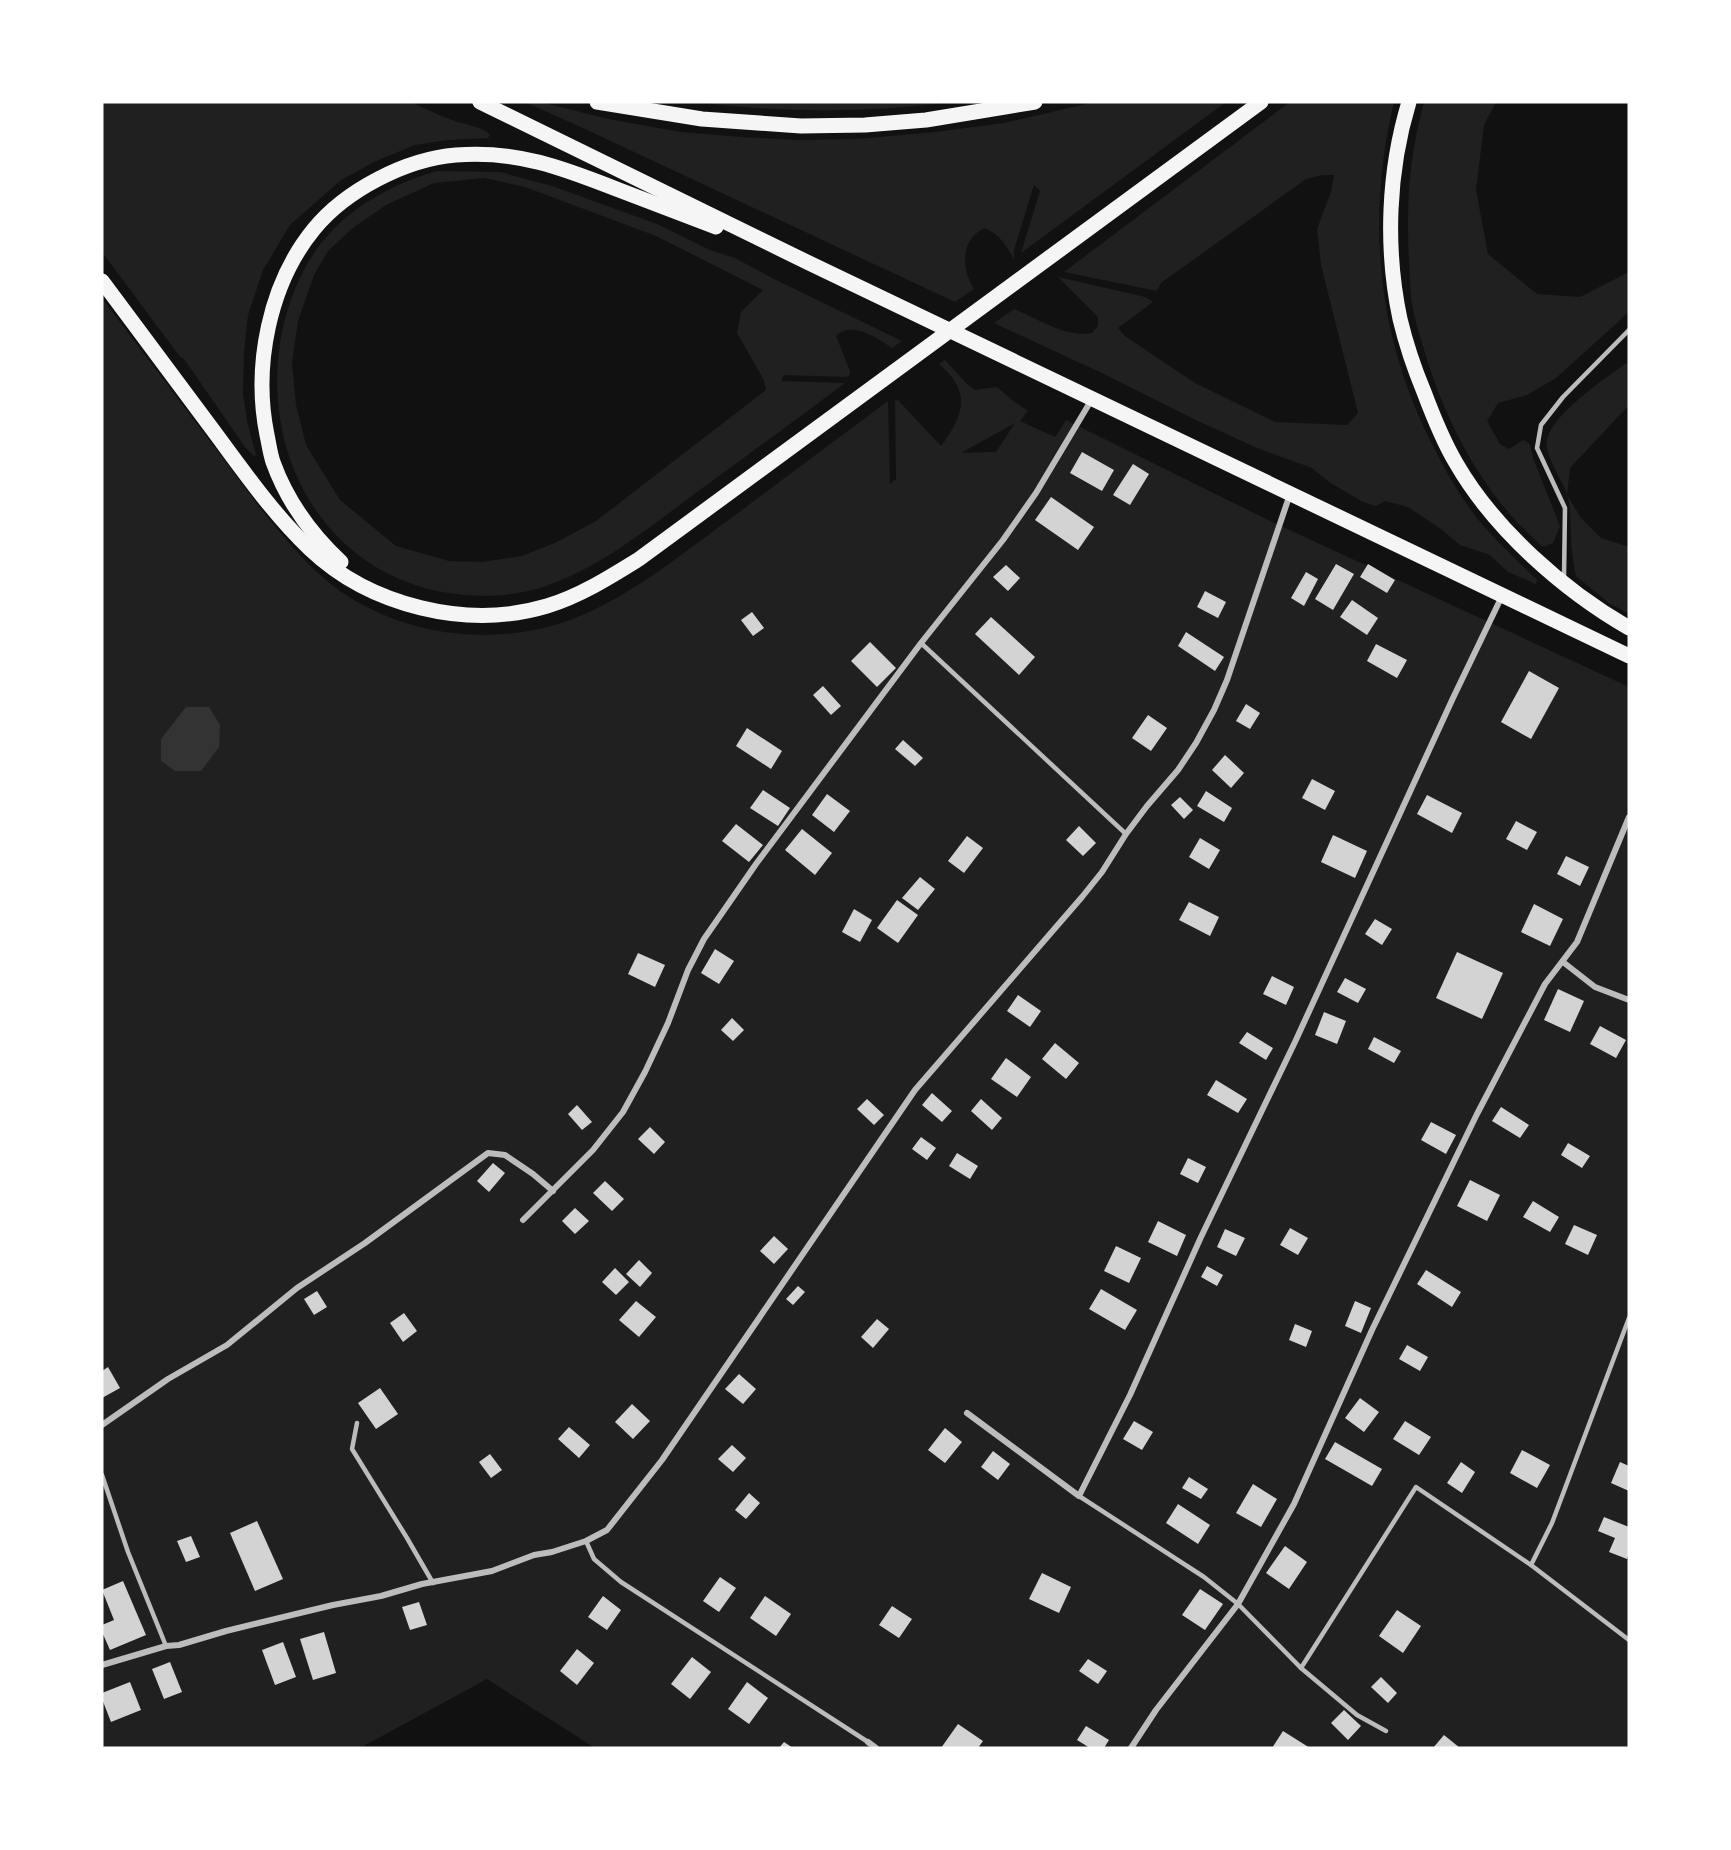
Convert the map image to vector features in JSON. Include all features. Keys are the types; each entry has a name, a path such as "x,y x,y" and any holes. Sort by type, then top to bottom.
{"main road":[{"path":"480,102 809,263 1629,656"},
{"path":"597,102 702,119 801,126 865,125 926,120 1035,102"},
{"path":"102,281 280,517 311,550 359,583 394,600 432,611 490,615 519,612 547,606 576,595 639,559 1261,102"},
{"path":"1409,102 1393,182 1391,221 1394,270 1400,317 1410,358 1433,417 1456,464 1490,511 1529,553 1564,585 1629,628"},
{"path":"394,600 344,564 315,537 299,517 272,460 266,428 262,397 262,359 271,317 297,254 314,228 335,208 394,171 424,160 455,155 493,154 531,159 566,170 809,263"}],"street":[{"path":"523,1220 593,1150 622,1112 664,1033 688,970 704,939 756,864 921,644 1003,540 1036,493 1092,398"},
{"path":"102,1665 166,1646 179,1645 301,1613 381,1596 422,1584 492,1571 534,1555 586,1541 607,1530 662,1460 915,1090 1082,897 1102,872 1126,834 1178,770 1196,743 1214,710 1239,649 1290,494"},
{"path":"967,1413 1079,1496 1130,1395 1201,1237 1295,1042 1453,698 1503,595"},
{"path":"1131,1748 1156,1710 1239,1604 1294,1504 1372,1330 1477,1114 1545,984 1577,942 1629,817"},
{"path":"1563,962 1595,987 1629,1000"},
{"path":"102,1425 168,1379 227,1345 297,1288 365,1243 488,1153 506,1155 553,1191"},
{"path":"868,1742 876,1748"}],"lane":[{"path":"1564,585 1565,508 1537,448 1541,426 1563,397 1629,330"},
{"path":"921,644 1126,834"},
{"path":"1531,1565 1552,1523 1629,1318"},
{"path":"357,1423 352,1449 433,1583"},
{"path":"102,1475 128,1552 166,1646"},
{"path":"1301,1668 1416,1487 1531,1565 1629,1640"},
{"path":"1079,1496 1204,1577 1239,1604 1301,1668 1358,1715 1386,1731"},
{"path":"586,1541 594,1559 621,1582 868,1742"}],"shaded area":[{"path":"102,102 411,102 449,119 478,128 490,135 488,138 447,140 415,145 374,162 341,180 290,225 263,270 248,315 243,394 256,455 254,456 245,447 184,359 180,357 102,252"},
{"path":"525,102 545,103 608,119 681,132 798,140 858,139 935,132 1004,123 1095,102 1226,102 1021,253 1040,191 1034,185 1014,250 1014,259 1002,240 994,233 984,228 976,233 970,240 965,256 967,272 974,289 955,302"},
{"path":"695,102 952,102 856,110 791,110"},
{"path":"1290,102 1394,102 1385,146 1380,190 1379,233 1388,319 1399,361 1413,403 1458,491 1484,526 1537,580 1536,584 1508,572 1490,555 1460,545 1408,507 1385,501 1376,506 1363,502 1329,482 1312,468 1257,448 994,323 1014,309 1062,330 1082,334 1092,333 1098,326 1098,317 1058,277 1145,297 1153,302 1118,328 1125,336 1195,383 1275,422 1347,425 1358,413 1321,265 1317,229 1331,192 1334,175 1306,179 1161,283 1157,291 1064,272"},
{"path":"1424,102 1496,102 1484,125 1476,190 1488,254 1537,294 1580,297 1629,272 1629,312 1556,378 1527,395 1498,403 1487,421 1500,444 1509,449 1523,440 1530,444 1533,458 1560,526 1553,543 1543,547 1505,508 1473,463 1437,389 1416,323 1410,285 1408,200 1415,142"},
{"path":"437,171 500,172 552,186 657,224 710,250 735,258 902,341 892,348 857,330 842,332 836,336 850,371 849,376 784,375 781,381 845,383 643,532 606,557 566,578 519,593 478,596 437,591 394,577 358,555 328,526 305,492 289,454 279,413 277,371 283,327 290,302 306,265 329,234 365,203 408,181","holes":["485,178 525,187 656,236 763,290 741,312 737,333 764,380 766,390 596,521 557,542 522,556 482,562 449,561 396,546 340,500 306,445 296,405 292,363 298,321 314,275 328,251 354,227 386,205 434,183"]},
{"path":"102,298 261,509 308,563 340,591 368,607 397,620 429,629 461,634 493,635 525,632 557,624 606,604 676,559 888,401 890,484 896,479 895,401 898,400 941,446 955,424 961,404 960,394 950,374 939,364 945,360 975,390 997,387 1028,411 1020,421 1055,437 1066,420 1268,520 1629,687 1629,1748 595,1748 487,1679 360,1748 102,1748","holes":["1015,423 996,452 961,453"]},
{"path":"1629,361 1629,405 1570,468 1567,495 1549,455 1548,437 1565,412"},
{"path":"1567,495 1581,518 1601,538 1629,547 1629,614 1609,603 1576,576"},
{"path":"186,707 209,707 220,725 219,747 201,771 175,771 161,761 161,739"}],"building":[{"path":"1082,452 1114,470 1102,491 1070,473"},
{"path":"1133,464 1149,474 1130,505 1113,495"},
{"path":"1051,497 1094,527 1078,550 1035,520"},
{"path":"1336,564 1354,574 1333,610 1315,599"},
{"path":"1368,564 1395,580 1387,593 1360,577"},
{"path":"1006,565 1020,578 1008,591 993,577"},
{"path":"1306,572 1318,579 1304,606 1291,598"},
{"path":"1205,591 1226,602 1218,618 1197,607"},
{"path":"1352,600 1378,618 1367,635 1340,617"},
{"path":"752,612 764,628 753,636 741,620"},
{"path":"991,617 1035,657 1019,675 975,634"},
{"path":"1186,632 1224,657 1215,671 1178,646"},
{"path":"870,642 896,668 877,687 851,661"},
{"path":"1376,644 1407,660 1397,678 1367,661"},
{"path":"1529,671 1559,688 1531,739 1501,722"},
{"path":"823,686 841,706 831,715 813,695"},
{"path":"1246,704 1260,713 1250,729 1236,721"},
{"path":"1148,715 1167,728 1151,751 1132,738"},
{"path":"747,728 782,751 771,769 736,746"},
{"path":"903,740 923,758 915,766 895,749"},
{"path":"1225,755 1244,773 1231,788 1212,770"},
{"path":"1312,779 1335,791 1325,810 1302,798"},
{"path":"763,790 790,808 778,826 750,808"},
{"path":"1206,791 1232,808 1224,822 1197,806"},
{"path":"827,794 850,811 834,832 812,815"},
{"path":"1427,795 1462,813 1452,833 1417,814"},
{"path":"1180,797 1193,810 1184,819 1171,805"},
{"path":"1516,821 1537,832 1527,850 1506,839"},
{"path":"736,824 763,845 749,862 722,841"},
{"path":"1079,826 1096,843 1083,856 1066,840"},
{"path":"802,829 832,853 815,875 785,850"},
{"path":"1333,835 1367,851 1355,878 1321,862"},
{"path":"967,836 983,848 964,873 948,861"},
{"path":"1200,838 1220,850 1209,869 1189,857"},
{"path":"1566,856 1589,867 1580,886 1557,874"},
{"path":"920,877 935,889 918,910 902,898"},
{"path":"897,900 918,915 898,943 877,928"},
{"path":"1189,902 1219,917 1210,936 1179,920"},
{"path":"1534,904 1563,919 1550,946 1521,932"},
{"path":"854,909 872,920 860,942 842,932"},
{"path":"1375,919 1392,929 1382,945 1365,934"},
{"path":"715,949 734,961 719,984 701,973"},
{"path":"1457,952 1503,973 1482,1019 1436,998"},
{"path":"638,953 665,965 655,987 628,974"},
{"path":"1272,976 1294,987 1286,1005 1263,994"},
{"path":"1345,978 1366,989 1358,1003 1337,992"},
{"path":"1558,989 1584,1001 1570,1032 1544,1020"},
{"path":"1018,995 1041,1011 1030,1027 1007,1011"},
{"path":"1324,1012 1346,1021 1337,1044 1315,1035"},
{"path":"732,1018 744,1030 733,1041 721,1030"},
{"path":"1600,1026 1626,1040 1616,1058 1590,1044"},
{"path":"1247,1032 1273,1048 1266,1060 1239,1043"},
{"path":"1374,1037 1401,1051 1394,1063 1368,1049"},
{"path":"1055,1043 1079,1063 1066,1079 1042,1059"},
{"path":"1006,1058 1031,1077 1017,1097 991,1079"},
{"path":"1216,1080 1247,1099 1238,1113 1207,1095"},
{"path":"932,1093 952,1111 942,1122 922,1105"},
{"path":"867,1099 884,1115 874,1125 857,1109"},
{"path":"981,1099 1002,1118 992,1130 971,1111"},
{"path":"577,1105 592,1122 582,1130 568,1114"},
{"path":"1501,1107 1529,1125 1520,1138 1492,1121"},
{"path":"1431,1122 1456,1135 1446,1154 1421,1140"},
{"path":"650,1127 665,1142 654,1154 638,1139"},
{"path":"921,1137 936,1148 927,1160 912,1149"},
{"path":"1568,1143 1590,1156 1582,1168 1561,1155"},
{"path":"957,1153 978,1166 970,1179 949,1166"},
{"path":"1188,1158 1206,1167 1198,1183 1180,1174"},
{"path":"493,1163 505,1173 489,1192 477,1181"},
{"path":"1470,1180 1500,1195 1487,1221 1457,1206"},
{"path":"605,1181 624,1199 612,1211 593,1193"},
{"path":"1533,1201 1559,1217 1550,1232 1523,1217"},
{"path":"575,1208 589,1221 575,1234 562,1221"},
{"path":"1158,1221 1186,1235 1177,1256 1148,1242"},
{"path":"1574,1225 1597,1235 1588,1255 1565,1244"},
{"path":"1290,1228 1308,1238 1298,1255 1280,1245"},
{"path":"1225,1229 1245,1238 1236,1256 1217,1247"},
{"path":"774,1236 788,1249 774,1264 760,1251"},
{"path":"1116,1246 1141,1258 1129,1283 1104,1271"},
{"path":"639,1260 652,1273 640,1287 626,1274"},
{"path":"1207,1266 1223,1275 1217,1286 1201,1277"},
{"path":"615,1268 629,1282 616,1295 602,1282"},
{"path":"1426,1270 1461,1292 1452,1307 1417,1284"},
{"path":"798,1286 805,1292 793,1305 786,1299"},
{"path":"1101,1289 1137,1310 1125,1330 1089,1309"},
{"path":"317,1291 327,1307 314,1315 304,1299"},
{"path":"636,1301 656,1317 639,1337 619,1320"},
{"path":"1355,1301 1371,1308 1361,1333 1345,1326"},
{"path":"404,1313 417,1331 403,1342 390,1323"},
{"path":"877,1319 889,1329 873,1348 861,1337"},
{"path":"1295,1324 1312,1331 1306,1347 1289,1340"},
{"path":"1407,1345 1428,1357 1420,1371 1399,1359"},
{"path":"108,1367 120,1388 102,1398 102,1371"},
{"path":"739,1374 756,1389 743,1404 725,1389"},
{"path":"380,1388 398,1414 376,1429 358,1403"},
{"path":"1360,1398 1379,1412 1364,1432 1345,1418"},
{"path":"632,1404 650,1421 633,1439 615,1422"},
{"path":"1134,1421 1153,1432 1142,1450 1123,1439"},
{"path":"1405,1421 1431,1437 1419,1455 1393,1439"},
{"path":"569,1427 590,1445 579,1458 558,1439"},
{"path":"945,1428 962,1442 945,1463 928,1450"},
{"path":"1335,1442 1382,1469 1372,1486 1325,1459"},
{"path":"732,1445 746,1458 733,1472 718,1459"},
{"path":"1522,1450 1550,1465 1537,1488 1510,1473"},
{"path":"993,1451 1010,1464 998,1480 981,1467"},
{"path":"490,1454 502,1470 491,1478 479,1462"},
{"path":"1461,1462 1475,1472 1462,1493 1447,1483"},
{"path":"1620,1462 1629,1466 1629,1491 1611,1483"},
{"path":"1189,1477 1208,1489 1201,1499 1182,1488"},
{"path":"1253,1484 1277,1499 1261,1527 1236,1513"},
{"path":"749,1493 760,1503 746,1519 735,1510"},
{"path":"1178,1504 1210,1525 1198,1544 1166,1523"},
{"path":"1604,1517 1629,1527 1627,1559 1609,1552 1615,1538 1598,1531"},
{"path":"257,1521 283,1579 255,1591 230,1533"},
{"path":"191,1536 200,1557 186,1562 177,1541"},
{"path":"1285,1546 1307,1562 1289,1589 1266,1573"},
{"path":"1042,1573 1071,1587 1059,1613 1029,1599"},
{"path":"720,1577 736,1588 719,1612 703,1601"},
{"path":"123,1581 146,1635 110,1650 102,1632 102,1625 114,1620 102,1590"},
{"path":"1200,1589 1223,1604 1205,1630 1182,1615"},
{"path":"603,1596 621,1610 607,1630 588,1617"},
{"path":"765,1596 791,1614 776,1636 750,1618"},
{"path":"419,1602 427,1625 410,1630 402,1607"},
{"path":"892,1606 912,1619 899,1638 879,1625"},
{"path":"1397,1610 1421,1626 1403,1653 1379,1636"},
{"path":"324,1632 336,1673 313,1680 300,1639"},
{"path":"283,1642 296,1677 275,1685 262,1650"},
{"path":"577,1649 594,1663 577,1685 560,1671"},
{"path":"692,1657 711,1672 690,1699 671,1684"},
{"path":"1088,1659 1107,1671 1098,1684 1079,1671"},
{"path":"170,1662 182,1692 164,1699 152,1669"},
{"path":"1381,1677 1397,1693 1388,1703 1371,1687"},
{"path":"130,1682 141,1710 111,1722 102,1693"},
{"path":"747,1682 768,1698 749,1724 728,1709"},
{"path":"1344,1710 1361,1726 1348,1740 1331,1723"},
{"path":"958,1724 983,1741 978,1748 941,1748"},
{"path":"1086,1726 1109,1740 1104,1748 1090,1748 1077,1740"},
{"path":"1283,1731 1310,1748 1272,1748"},
{"path":"1444,1735 1460,1748 1433,1748"},
{"path":"784,1742 793,1748 779,1748"}]}
